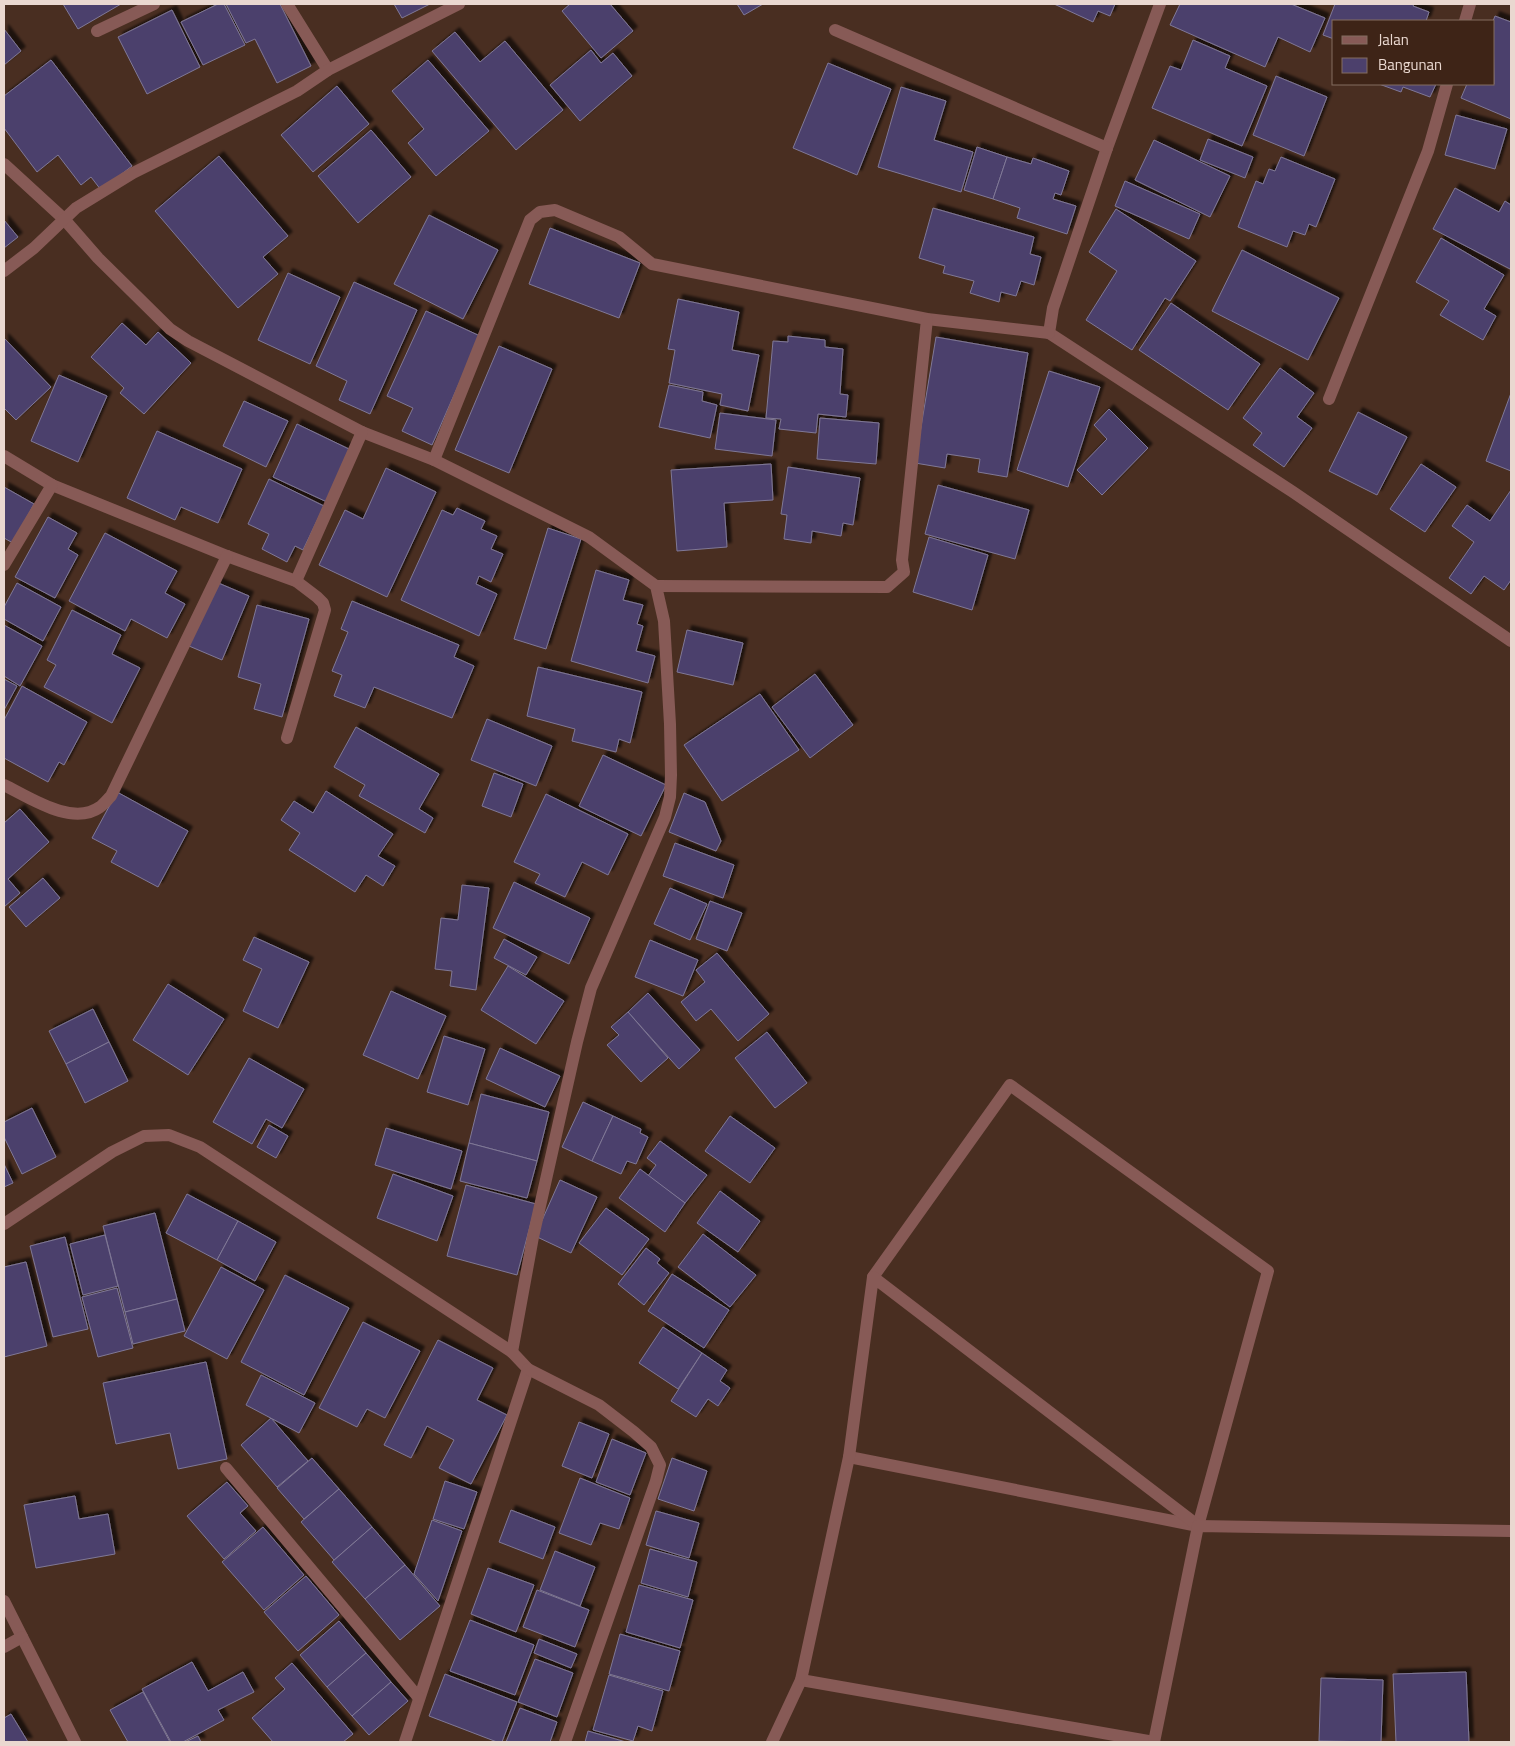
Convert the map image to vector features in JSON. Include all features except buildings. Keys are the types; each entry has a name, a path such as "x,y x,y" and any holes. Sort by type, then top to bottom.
{"street":[{"path":"97,30 154,4"},
{"path":"287,4 328,70"},
{"path":"4,272 34,248 76,208 133,173 297,91 328,70 460,4"},
{"path":"1049,333 1053,308 1107,148 1160,4"},
{"path":"1465,20 1470,4"},
{"path":"835,30 1107,148"},
{"path":"1329,399 1428,151 1447,85"},
{"path":"4,164 64,219 98,258 170,329 188,341 362,432 434,460 589,537 656,586 887,587 904,572 902,560 927,319"},
{"path":"434,460 530,220 540,212 555,210 619,237 652,264 927,319 1049,333 1293,492 1511,641"},
{"path":"296,581 362,432"},
{"path":"4,456 52,485 227,556 296,581 323,602 325,610 287,738"},
{"path":"4,565 52,485"},
{"path":"4,785 60,812 79,814 98,808 111,796 227,556"},
{"path":"512,1352 533,1237 591,988 666,817 670,797 672,775 664,621 656,586"},
{"path":"772,1742 801,1680 849,1457 873,1277 1010,1085 1268,1271 1198,1526 1154,1742 801,1680"},
{"path":"4,1224 112,1152 144,1136 169,1135 200,1147 512,1352 528,1370 599,1405 651,1447 660,1465 656,1480 565,1742"},
{"path":"873,1277 1198,1526"},
{"path":"405,1742 528,1370"},
{"path":"849,1457 1198,1526 1511,1532"},
{"path":"226,1468 420,1698"},
{"path":"4,1601 75,1742"},
{"path":"4,1647 22,1637"}]}
